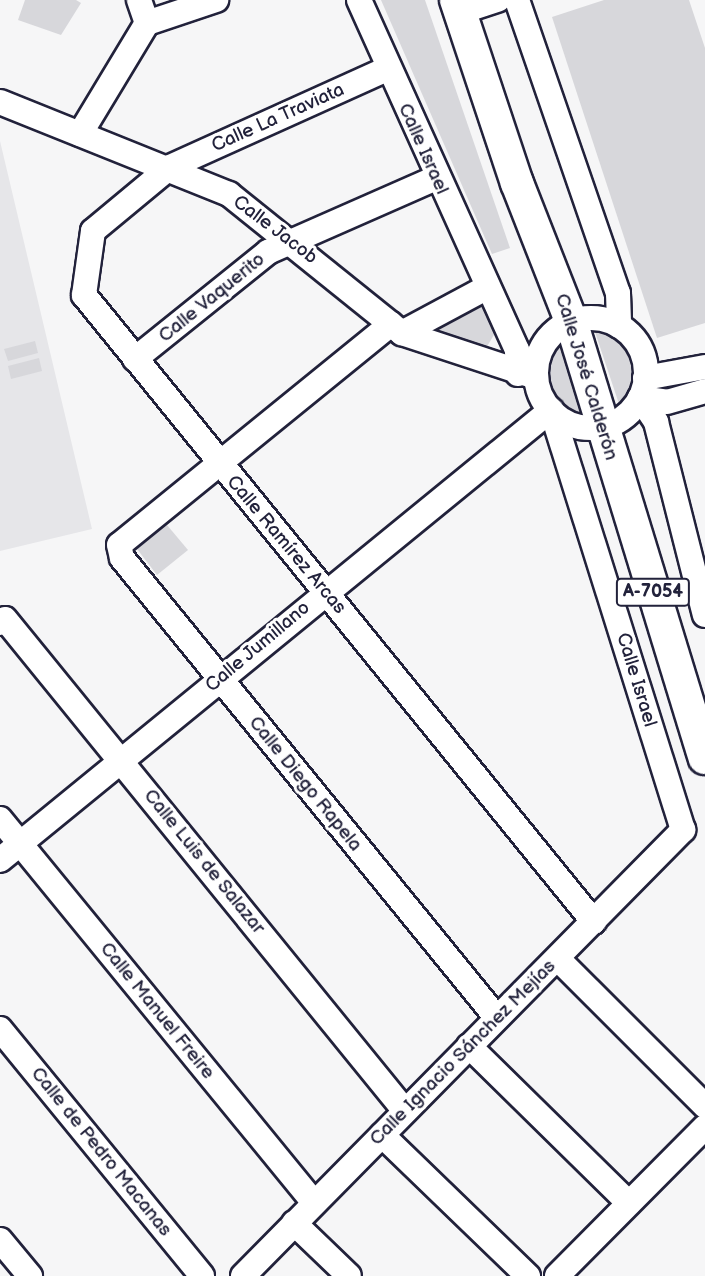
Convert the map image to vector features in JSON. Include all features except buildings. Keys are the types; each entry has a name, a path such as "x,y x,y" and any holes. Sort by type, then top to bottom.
{"main road":[{"name":"Calle José Calderón","path":"458,6 517,183 571,321 601,427 705,758"}],"street":[{"path":"80,134 143,12 216,0"},
{"name":"Calle Israel","path":"359,0 387,69 527,376 551,410 683,830"},
{"path":"458,6 498,0"},
{"path":"517,0 618,293 619,326"},
{"name":"Calle La Traviata","path":"170,167 387,69"},
{"name":"Calle Jacob","path":"0,102 170,167 229,194 293,242 396,329 527,376"},
{"name":"Calle Ramírez Arcas","path":"170,167 93,231 83,295 594,922"},
{"name":"Calle Vaquerito","path":"135,359 268,252 436,178"},
{"path":"217,462 396,329 486,288"},
{"path":"527,376 544,343 571,321 604,319 619,326 641,350 643,388 656,422 705,615"},
{"path":"551,410 565,422 601,427 617,421 643,388 705,367"},
{"path":"643,388 667,402 705,391"},
{"name":"Calle Jumillano","path":"0,860 551,410"},
{"name":"Calle Diego Rapela","path":"217,462 119,545 122,558 497,1018"},
{"name":"Calle Luis de Salazar","path":"0,623 5,619 405,1111"},
{"name":"Calle Manuel Freire","path":"0,819 314,1203"},
{"name":"Calle Ignacio Sánchez Mejías","path":"243,1276 683,830"},
{"path":"558,959 705,1106"},
{"name":"Calle de Pedro Macanas","path":"0,1029 202,1276"},
{"path":"468,1046 629,1203"},
{"path":"556,1276 705,1128"},
{"path":"382,1135 528,1276"},
{"path":"294,1223 349,1276"},
{"path":"0,1240 30,1276"}],"shaded area":[{"path":"25,0 76,0 81,3 61,35 18,20"},
{"path":"381,0 425,0 510,248 492,254"},
{"path":"604,0 689,0 705,48 705,323 657,338 552,17"},
{"path":"0,141 92,529 0,551"},
{"path":"480,303 495,333 485,350 432,331"},
{"path":"594,329 607,330 622,338 634,354 635,383 619,404"},
{"path":"35,341 38,353 8,361 4,349"},
{"path":"564,346 587,411 576,415 560,406 548,387 546,364 553,352"},
{"path":"39,358 42,371 11,379 8,366"},
{"path":"167,525 188,550 157,575 137,549"}]}
